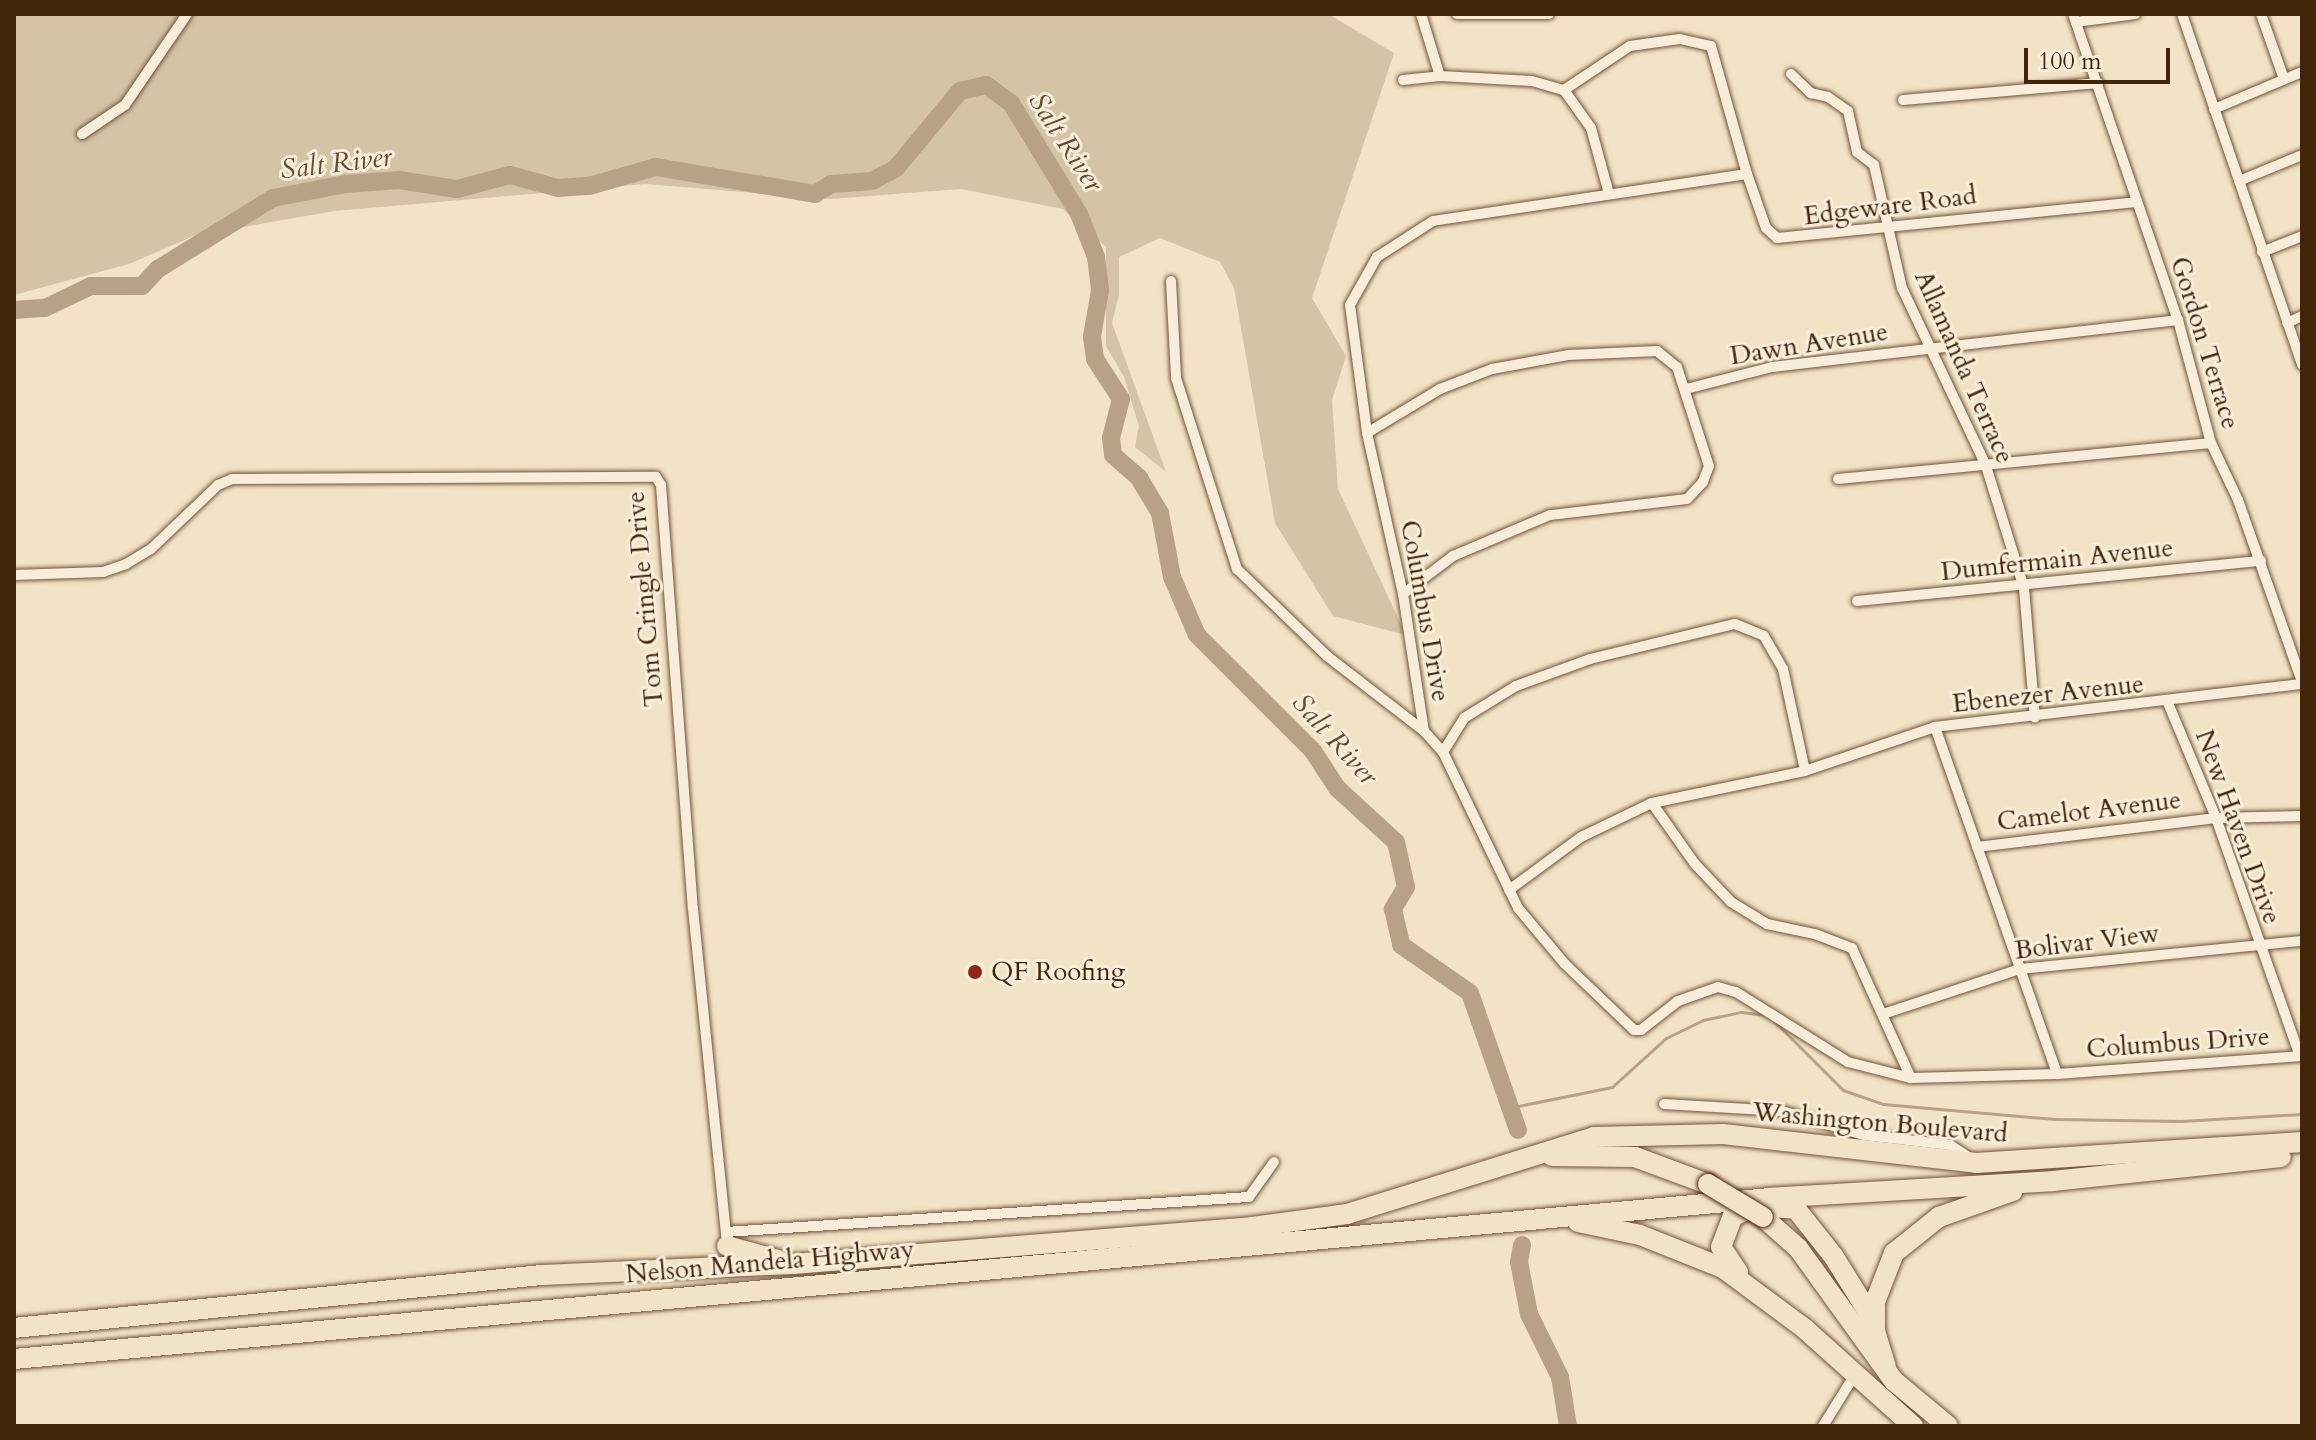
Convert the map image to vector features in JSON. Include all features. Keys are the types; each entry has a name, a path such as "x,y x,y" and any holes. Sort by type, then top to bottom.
{"highway":[{"name":"Washington Boulevard","path":"1505,1165 1577,1140 1652,1133 1723,1134 1976,1163 2302,1142"},
{"name":"Washington Boulevard","path":"1530,1219 1769,1198 2053,1181 2302,1155"},
{"path":"1505,1165 1549,1156 1635,1157 1708,1184 1763,1217 1798,1248 1894,1381 1948,1426"},
{"name":"Nelson Mandela Highway","path":"14,1328 541,1275 793,1264 1252,1227 1347,1214 1505,1165"},
{"path":"1875,1323 1883,1273 1910,1239 1939,1217 2053,1181"},
{"path":"1763,1298 1728,1262 1720,1239 1733,1216 1778,1204 1796,1209 1813,1227 1875,1323 1886,1367"},
{"path":"1530,1219 1585,1222 1684,1250 1723,1268 1763,1298 1913,1426"},
{"name":"Nelson Mandela Highway","path":"14,1359 1530,1219"},
{"path":"727,1239 793,1264"}],"street":[{"path":"82,134 125,105 187,14"},
{"path":"1421,14 1440,76"},
{"path":"1457,14 1549,14"},
{"path":"2075,18 2135,14"},
{"path":"2182,14 2302,365"},
{"path":"2261,14 2284,79"},
{"name":"Gordon Terrace","path":"2075,18 2178,320 2211,443 2261,561 2302,683"},
{"name":"Edgeware Road","path":"1564,90 1630,46 1667,40 1704,42 1711,46 1747,174 1766,228 1777,238 2136,202"},
{"path":"2214,109 2302,72"},
{"name":"Allamanda Terrace","path":"1791,74 1811,93 1828,97 1848,111 1857,152 1874,165 1884,227 1902,288 1986,466 2024,588 2035,718"},
{"path":"1403,80 1440,76 1532,81 1564,90 1591,128 1609,194"},
{"path":"1903,100 2098,83"},
{"path":"2239,181 2302,155"},
{"name":"Columbus Drive","path":"1747,174 1433,221 1377,257 1350,305 1367,433 1403,594 1424,731 1443,752 1509,890 1565,964 1634,1030 1641,1030 1678,1001 1718,987 1736,992 1848,1062 1911,1078 2057,1074 2301,1056"},
{"path":"2262,252 2302,236"},
{"path":"1171,281 1176,378 1237,569 1327,656 1424,731"},
{"path":"2287,323 2302,316"},
{"name":"Dawn Avenue","path":"1686,389 1772,367 2178,320"},
{"path":"1367,433 1440,389 1479,374 1568,355 1657,351 1669,356 1686,389 1709,466 1696,492 1687,499 1550,515 1453,556 1403,594"},
{"path":"1838,479 2211,443"},
{"name":"Tom Cringle Drive","path":"14,575 103,572 126,564 151,549 218,485 232,479 656,477 661,485 693,909 727,1239"},
{"name":"Dumfermain Avenue","path":"1857,601 2024,588 2261,561"},
{"path":"1443,752 1464,718 1516,686 1590,659 1735,624 1764,636 1783,669 1805,771"},
{"name":"Ebenezer Avenue","path":"1509,890 1581,837 1652,803 1805,771 1935,727 2168,703 2302,683"},
{"name":"New Haven Drive","path":"2168,703 2216,818 2259,946 2301,1056"},
{"name":"Columbus Drive","path":"1935,727 2057,1074"},
{"path":"1652,803 1695,864 1731,902 1767,924 1815,934 1852,948 1911,1078"},
{"name":"Camelot Avenue","path":"1977,847 2216,818 2302,816"},
{"name":"Bolivar View","path":"1883,1014 2020,969 2302,941"},
{"path":"1664,1104 1782,1111 1864,1135 1950,1145 1976,1163"},
{"path":"727,1239 1249,1197 1274,1162"},
{"path":"1823,1426 1854,1376"}],"shaded area":[{"path":"14,14 1328,14 1394,53 1312,298 1346,356 1332,400 1338,489 1406,635 1333,616 1275,523 1234,288 1220,262 1160,238 1119,257 1119,295 1112,323 1166,472 1135,447 1139,426 1124,377 1106,346 1106,247 1063,209 961,189 830,199 645,184 335,211 196,235 129,264 14,295"}],"waterway":[{"name":"Salt River","path":"14,310 45,308 91,286 142,286 158,269 273,198 345,184 399,180 457,189 510,175 558,188 589,186 656,167 815,194 831,184 872,181 896,168 960,91 986,85 1011,103 1079,214 1096,257 1100,290 1092,337 1095,359 1121,399 1111,438 1113,455 1139,478 1160,513 1172,577 1197,635 1313,751 1337,788 1396,842 1406,887 1393,909 1401,945 1470,993 1518,1130"},
{"path":"1513,1107 1612,1087 1666,1038 1703,1020 1741,1012 1764,1015"},
{"path":"1774,1021 1843,1090 1883,1104 2055,1119 2181,1121 2302,1114"},
{"name":"Salt River","path":"1522,1245 1519,1262 1529,1314 1560,1377 1568,1426"}],"place":[{"name":"QF Roofing","path":"975,972"}]}
